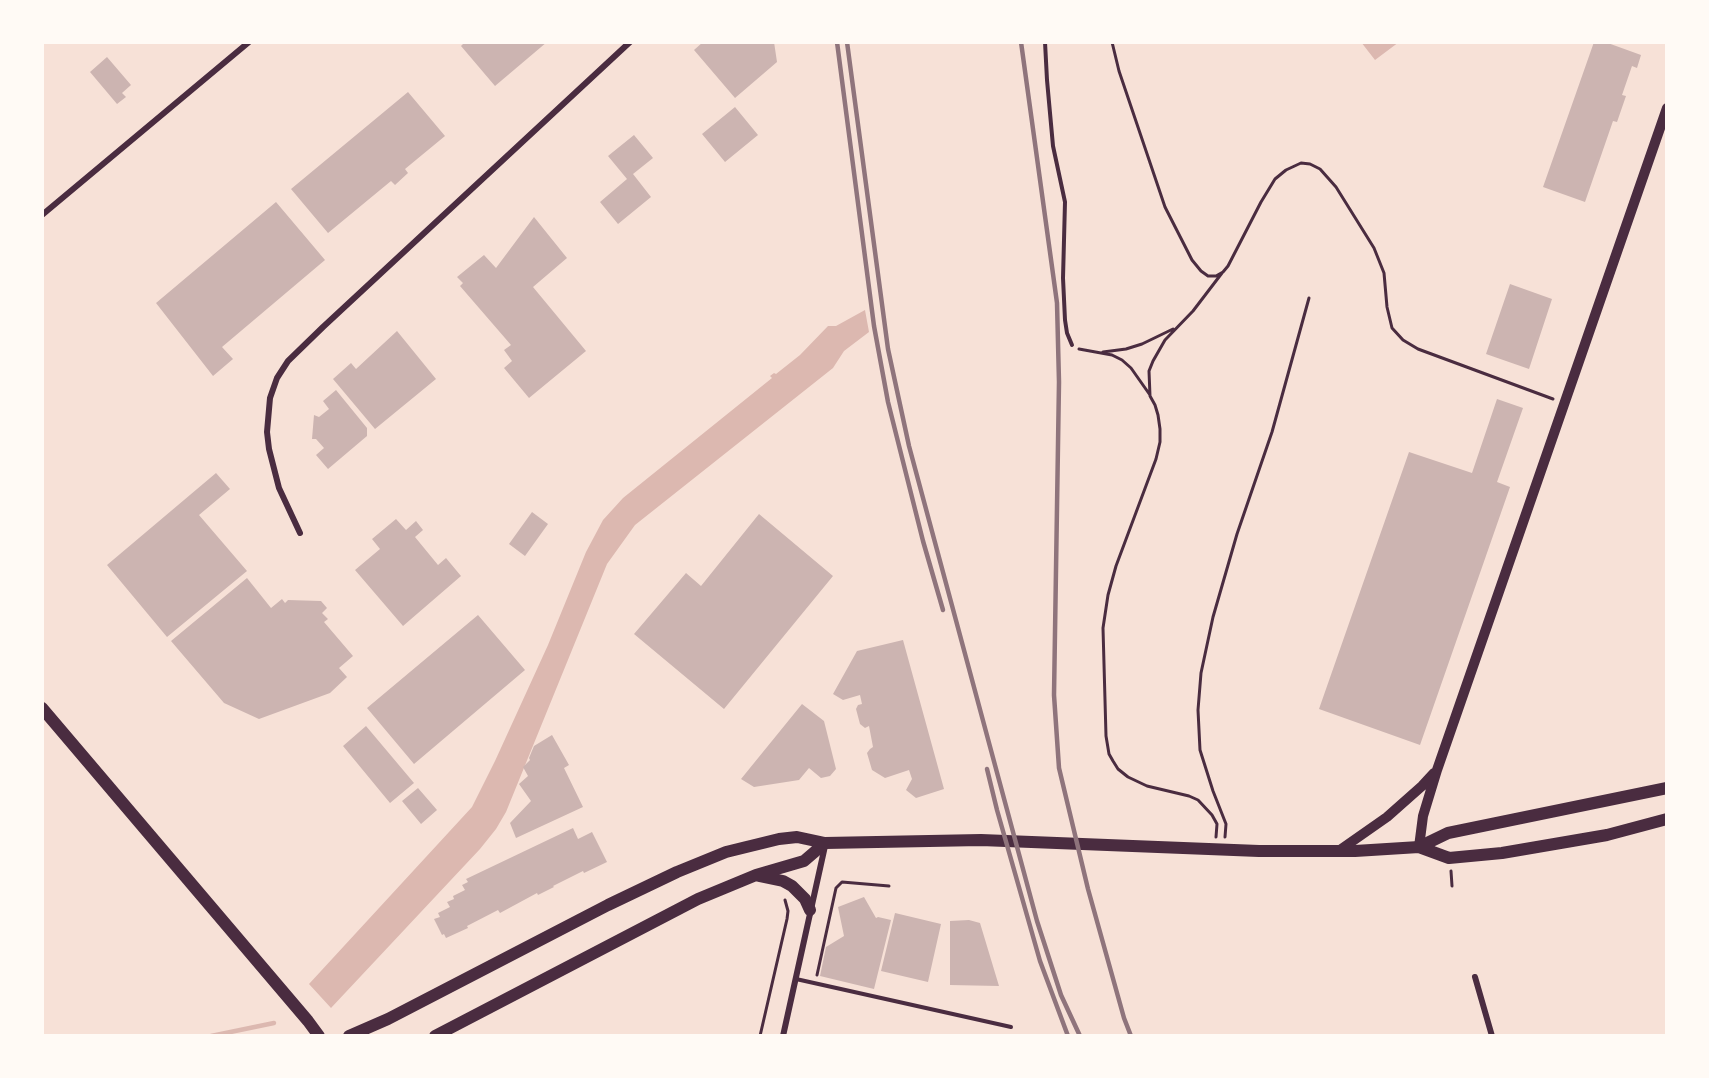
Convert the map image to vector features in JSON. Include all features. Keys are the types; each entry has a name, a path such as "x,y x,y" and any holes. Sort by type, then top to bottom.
{"main road":[{"path":"1419,847 1423,816 1437,770 1667,108"},
{"path":"42,708 308,1021 318,1036"},
{"path":"1337,852 1387,817 1437,770"},
{"path":"349,1036 388,1019 608,905 698,862 736,849 779,839 797,837 825,843 981,840 1259,852 1337,852 1419,847 1448,833 1667,788"},
{"path":"1419,847 1449,858 1502,853 1607,835 1667,819"},
{"path":"435,1036 698,899 756,875 804,861 825,843"},
{"path":"756,875 783,881 792,886 805,899 810,910"}],"street":[{"path":"42,215 249,42"},
{"path":"300,533 279,488 267,432 270,398 277,378 288,361 630,42"},
{"path":"783,1036 825,843"},
{"path":"1475,977 1492,1036"}],"lane":[{"path":"1045,42 1053,146 1065,202 1063,278 1065,320 1072,345"},
{"path":"796,980 1011,1027"}],"path":[{"path":"1112,42 1119,71 1165,207 1192,260 1201,271 1208,276 1216,276 1223,272"},
{"path":"1150,396 1149,370 1165,340 1228,266 1275,179 1286,170 1301,163 1320,169 1336,188 1374,248 1384,273 1387,307 1392,328 1403,340 1428,353 1563,403"},
{"path":"1220,850 1226,824 1200,750 1198,710 1201,672 1237,534 1275,422 1309,298"},
{"path":"1072,345 1084,351 1126,349 1157,338 1177,326"},
{"path":"1100,352 1122,360 1131,368 1155,405 1160,429 1156,459 1116,566 1108,595 1103,628 1106,736 1109,754 1118,769 1128,777 1147,786 1189,796 1204,805 1217,824 1220,850"},
{"path":"1451,869 1452,886"},
{"path":"817,977 836,888 842,882 889,886"},
{"path":"760,1036 787,919 788,911 785,900"}],"shaded area":[{"path":"1361,42 1399,42 1375,60"},
{"path":"865,310 869,332 844,351 833,368 635,525 607,564 506,812 496,829 331,1008 309,984 472,807 548,645 586,552 603,520 623,498 772,378 770,376 776,374 800,355 828,326 836,326"}],"building":[{"path":"465,42 547,42 495,86 461,46"},
{"path":"703,42 774,42 777,62 735,98 694,50"},
{"path":"1594,42 1605,42 1641,55 1637,68 1632,66 1622,95 1626,96 1617,122 1613,121 1585,202 1543,187"},
{"path":"107,57 131,85 122,93 126,97 117,104 90,72"},
{"path":"408,92 445,136 405,169 408,173 395,185 391,181 328,233 291,189"},
{"path":"735,107 758,135 725,162 702,134"},
{"path":"634,135 653,158 633,174 651,197 618,224 600,202 627,179 608,156"},
{"path":"276,202 325,260 222,347 233,359 213,376 156,303"},
{"path":"534,217 567,258 533,287 586,351 529,398 504,368 512,361 504,350 511,345 460,286 463,283 457,277 484,255 496,268"},
{"path":"1510,284 1552,299 1529,369 1486,354"},
{"path":"397,331 436,379 375,429 333,379 351,363 356,369"},
{"path":"336,390 367,428 367,436 328,469 316,455 324,448 316,439 312,439 314,415 319,417 329,409 323,401"},
{"path":"1497,399 1523,408 1497,482 1510,487 1420,745 1319,709 1409,452 1472,473"},
{"path":"216,473 230,489 199,515 247,571 167,637 107,565"},
{"path":"532,512 548,524 525,556 509,544"},
{"path":"759,514 833,576 724,709 634,634 686,573 701,586"},
{"path":"396,519 406,530 416,521 423,530 415,537 438,565 446,558 461,576 403,626 355,570 380,549 372,539"},
{"path":"247,578 271,608 282,599 285,603 288,600 321,601 327,608 322,613 328,619 324,622 353,656 339,668 347,677 330,693 259,719 224,703 171,641"},
{"path":"478,615 525,670 414,764 367,708"},
{"path":"903,640 944,789 916,798 906,790 912,779 909,770 885,778 872,770 867,753 873,747 869,726 865,728 860,724 856,709 862,704 860,695 843,700 833,694 857,651"},
{"path":"802,704 824,721 836,769 830,776 821,778 809,768 799,780 754,787 741,779"},
{"path":"366,726 414,783 390,803 343,746"},
{"path":"552,735 569,765 564,768 583,807 516,838 510,823 531,801 519,784 528,776 523,767 530,760 534,746"},
{"path":"418,788 437,810 421,824 402,801"},
{"path":"573,828 578,839 592,832 607,862 584,873 583,871 500,913 498,910 446,938 444,934 442,935 434,919 440,917 438,913 450,907 447,902 454,899 453,896 465,890 462,885 468,882 466,879"},
{"path":"864,897 876,918 891,920 874,989 820,976 826,947 844,936 838,907"},
{"path":"895,913 941,924 928,982 881,971"},
{"path":"969,920 980,923 999,986 950,985 950,921"}],"waterway":[{"path":"211,1036 274,1023"}],"railway":[{"path":"837,42 874,326 888,402 943,610"},
{"path":"847,42 888,349 909,446 1037,921 1061,995 1080,1036"},
{"path":"1021,42 1057,303 1059,382 1054,695 1059,768 1088,889 1131,1036"},
{"path":"987,769 1040,961 1068,1036"}]}
